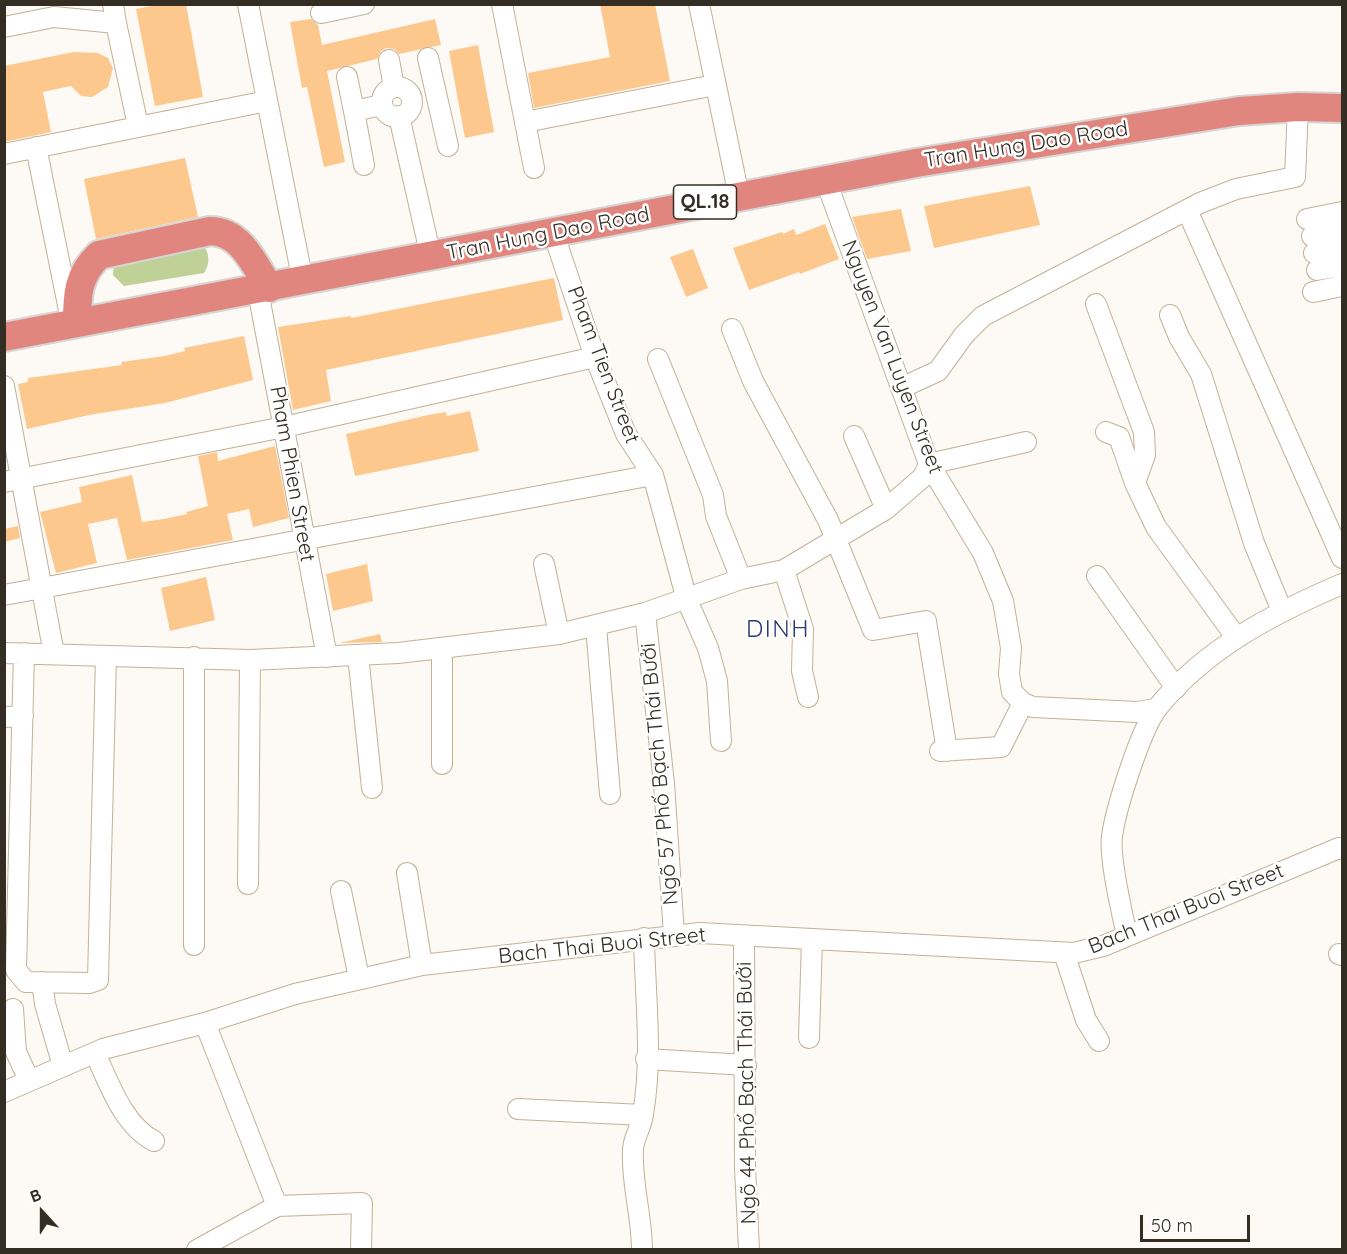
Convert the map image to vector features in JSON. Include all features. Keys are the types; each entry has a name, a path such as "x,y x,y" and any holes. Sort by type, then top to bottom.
{"highway":[{"name":"Tran Hung Dao Road","path":"4,337 74,322 303,282 739,196 1168,121 1239,111 1298,107 1342,108"},
{"path":"74,322 79,283 83,273 99,255 210,231 218,231 236,239 250,257 263,289"}],"street":[{"path":"248,4 303,282"},
{"path":"321,13 364,4"},
{"path":"502,4 534,168"},
{"path":"699,4 739,196"},
{"path":"4,27 54,17 115,14 138,126"},
{"path":"429,58 448,146"},
{"path":"389,60 403,93 409,110 399,116 387,113 382,105 383,95 403,93 436,93"},
{"path":"347,76 364,165"},
{"path":"525,122 716,85"},
{"path":"4,154 267,101"},
{"path":"354,111 382,105"},
{"path":"901,388 938,371 964,334 983,316 1187,210 1236,189 1295,177 1298,107"},
{"path":"399,116 432,257"},
{"path":"36,147 74,322"},
{"name":"Nguyen Van Luyen Street","path":"826,181 929,464 983,553 1003,601 1011,648 1009,674 1012,692 1023,703"},
{"path":"1187,210 1342,558"},
{"path":"1312,244 1342,212"},
{"path":"1312,244 1342,229"},
{"name":"Pham Tien Street","path":"553,232 595,357 626,434 653,475 687,600 708,648 717,681 721,741"},
{"path":"1312,244 1342,247"},
{"path":"1312,244 1342,266"},
{"path":"1313,292 1342,286"},
{"name":"Pham Phien Street","path":"263,289 284,427 327,657"},
{"path":"1096,304 1144,432 1145,455 1135,483"},
{"path":"1170,315 1179,337 1201,374 1254,543 1282,611"},
{"path":"732,329 753,381 835,538 873,630 926,621 943,751 1001,747 1023,703 1033,707 1137,712 1156,709"},
{"path":"14,480 284,427 595,357"},
{"path":"658,358 713,495 717,516 741,579"},
{"path":"4,386 14,480 44,587 54,654"},
{"path":"1106,432 1119,437 1135,483 1156,527 1236,637"},
{"path":"854,436 886,509"},
{"path":"106,657 98,980 89,983 26,982 16,970 12,843 14,653 250,660 442,649 559,634 645,613 741,579 784,570 886,509 923,477 929,464 1026,442"},
{"path":"4,595 653,475"},
{"path":"544,564 559,634"},
{"path":"784,570 803,629 802,671 808,697"},
{"path":"1097,576 1176,688"},
{"path":"1127,936 1112,838 1131,766 1156,709 1176,688 1236,637 1282,611 1342,584"},
{"name":"Ngõ 57 Phố Bạch Thái Bưởi","path":"645,613 664,783 674,935"},
{"path":"596,626 610,794"},
{"path":"442,649 442,764"},
{"path":"358,655 372,788"},
{"path":"194,657 194,945"},
{"path":"248,884 250,660"},
{"name":"Bach Thai Buoi Street","path":"4,1092 95,1053 205,1023 295,994 422,965 674,935 812,939 1064,953 1103,946 1341,847"},
{"path":"407,873 422,965"},
{"path":"341,891 359,978"},
{"name":"Ngõ 44 Phố Bạch Thái Bưởi","path":"744,936 745,1168 749,1250"},
{"path":"642,1250 641,1219 633,1187 633,1147 643,1115 646,1059 644,938"},
{"path":"809,1038 812,939"},
{"path":"1064,953 1086,1020 1099,1041"},
{"path":"42,982 45,1004 63,1066"},
{"path":"13,1009 16,1052 29,1080"},
{"path":"205,1023 277,1206"},
{"path":"95,1053 129,1119 142,1135 154,1141"},
{"path":"646,1059 746,1065"},
{"path":"518,1109 643,1115"},
{"path":"197,1250 277,1206 362,1203 361,1250"}],"green space":[{"path":"202,242 208,258 208,265 204,273 124,286 113,275 114,264"}],"building":[{"path":"161,4 186,4 203,97 155,106 136,9"},
{"path":"600,4 655,4 670,81 534,108 528,73 610,57"},
{"path":"311,19 318,25 322,45 435,19 441,45 399,54 394,49 386,48 381,51 377,59 327,71 345,162 324,167 307,87 302,88 290,22"},
{"path":"478,45 494,132 465,138 449,51"},
{"path":"74,52 98,53 108,58 113,68 108,87 92,97 81,96 71,86 43,92 51,132 4,142 4,66"},
{"path":"185,158 198,217 96,239 84,179"},
{"path":"1030,186 1040,225 934,248 924,206"},
{"path":"901,209 911,251 867,259 852,217"},
{"path":"825,224 839,259 749,290 733,248 794,229 796,235"},
{"path":"693,249 708,288 686,297 670,257"},
{"path":"554,278 563,320 326,370 331,401 293,410 278,327 351,316 351,318"},
{"path":"244,336 253,380 165,403 89,415 27,429 18,384 28,382 28,378 122,365 121,362 165,356 185,351 184,348"},
{"path":"470,411 479,451 355,476 346,434 428,415 446,412 447,416"},
{"path":"275,446 289,518 253,527 249,509 227,514 233,540 127,560 117,518 88,524 97,563 56,573 40,512 82,502 79,487 132,475 142,522 164,519 208,506 198,456 217,452 218,461"},
{"path":"18,526 20,538 4,542 4,529"},
{"path":"367,564 373,601 333,611 326,574"},
{"path":"206,577 215,620 170,631 161,588"},
{"path":"380,634 382,642 339,643"}],"district":[{"name":"DINH","path":"778,630"}]}
